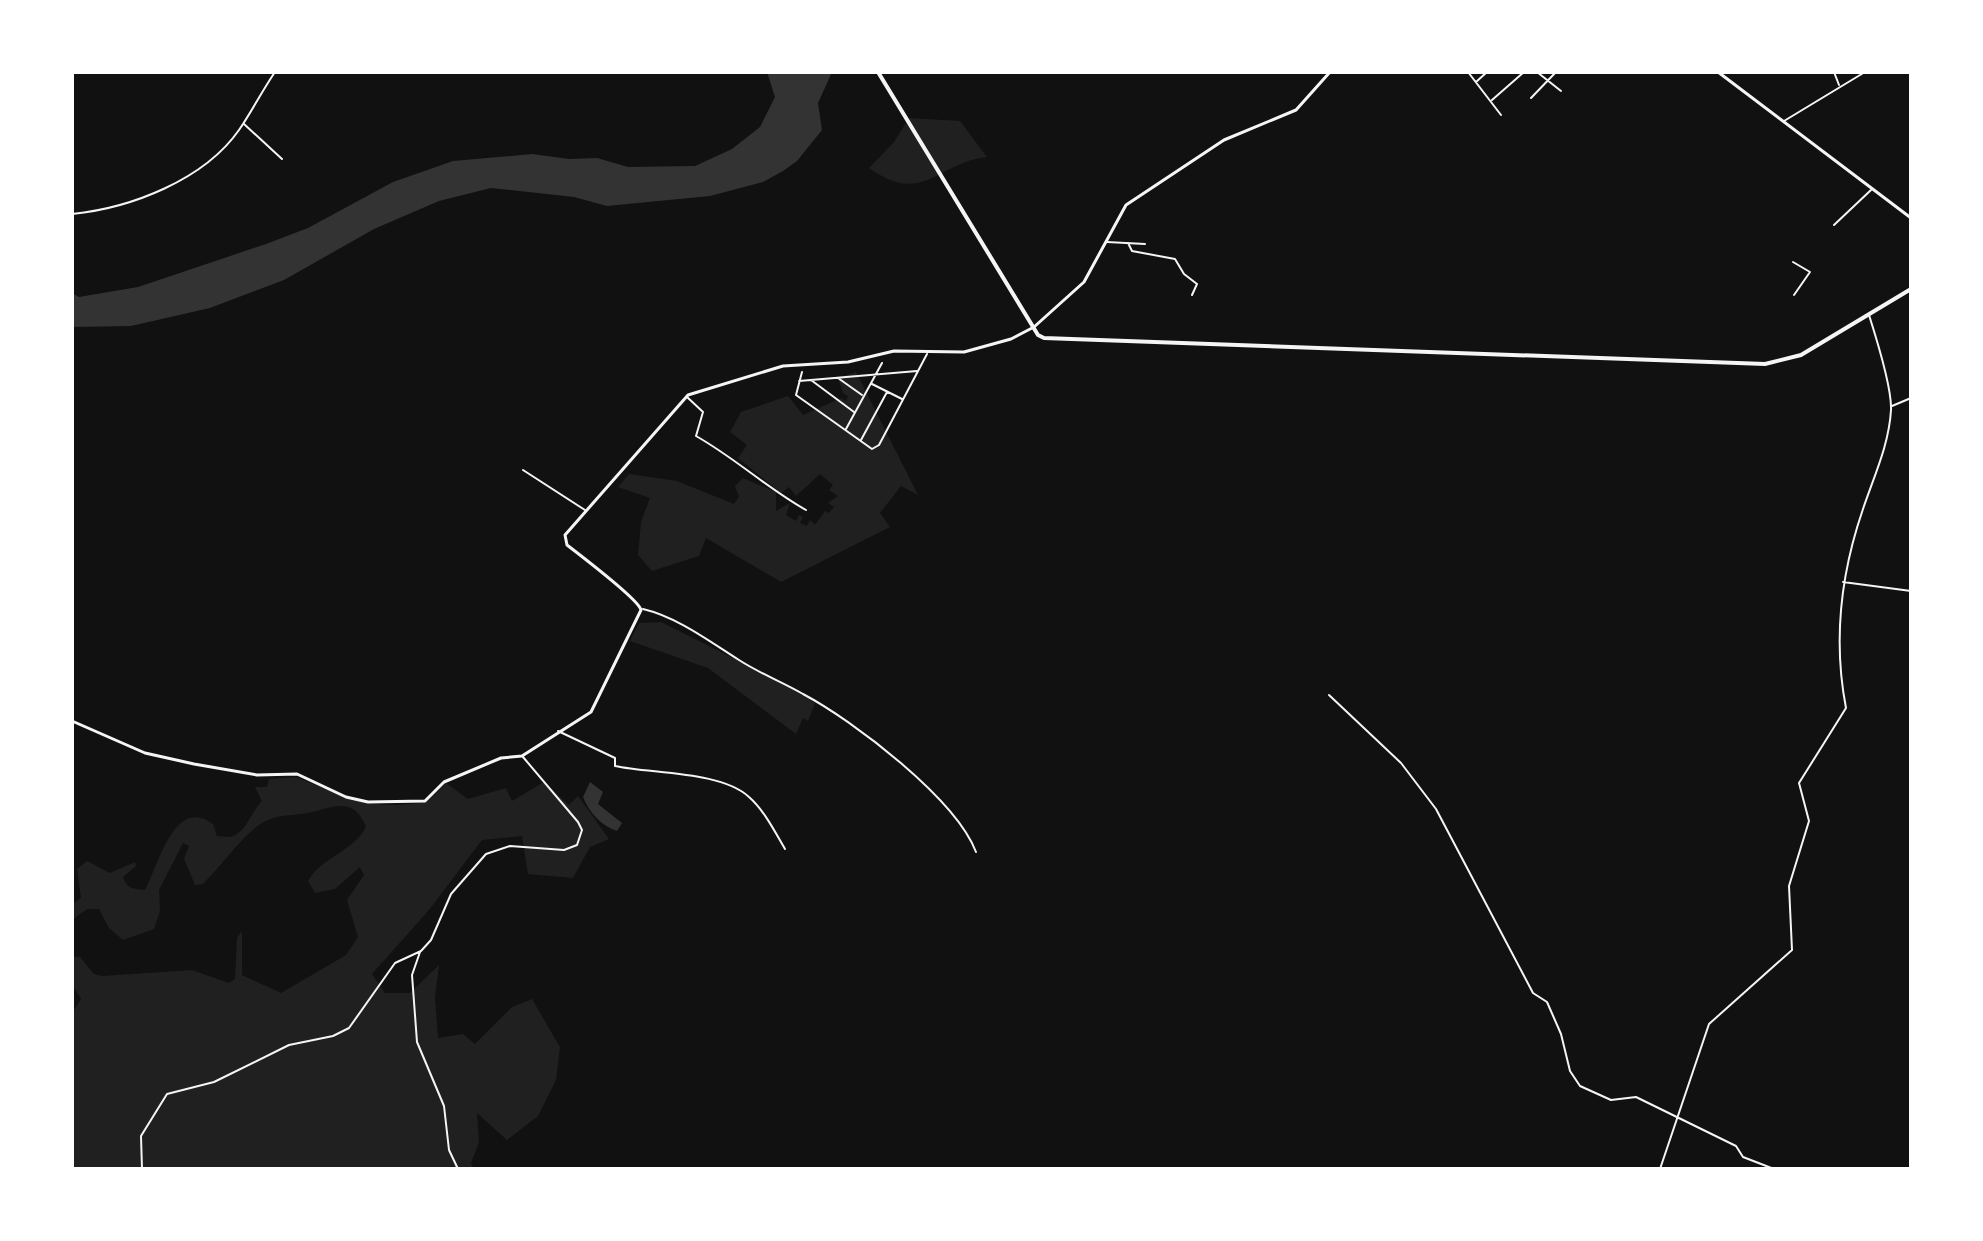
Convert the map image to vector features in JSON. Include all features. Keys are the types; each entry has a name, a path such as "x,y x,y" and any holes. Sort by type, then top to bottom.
{"highway":[{"path":"878,72 1034,327 1040,336 1047,339 1765,364 1801,355 1911,289"}],"street":[{"path":"72,214 109,207 176,182 206,165 243,123 275,72"},
{"path":"976,852 948,808 930,787 835,715 737,659 711,639 642,609 637,599 612,584 565,543 567,533 686,396 783,366 848,362 894,351 964,352 1011,339 1034,327 1082,284 1126,205 1228,138 1301,107 1330,72"},
{"path":"1468,72 1501,115"},
{"path":"1475,82 1487,72"},
{"path":"1491,101 1524,72"},
{"path":"1537,72 1561,91"},
{"path":"1531,98 1556,72"},
{"path":"1718,72 1911,218"},
{"path":"1834,72 1839,86"},
{"path":"1783,121 1865,72"},
{"path":"243,123 282,159"},
{"path":"1834,225 1872,189"},
{"path":"1107,242 1145,244"},
{"path":"1128,243 1132,251 1175,259 1185,275 1197,284 1192,295"},
{"path":"1793,262 1810,272 1794,295"},
{"path":"1660,1169 1676,1114 1709,1024 1792,950 1789,886 1809,821 1799,783 1846,708 1839,672 1842,581 1862,511 1884,452 1891,406 1878,341 1869,315"},
{"path":"802,372 796,395 872,449 879,445 927,352"},
{"path":"846,430 882,363"},
{"path":"798,381 918,371"},
{"path":"837,378 863,396"},
{"path":"810,380 855,413"},
{"path":"871,383 903,400"},
{"path":"860,440 887,392"},
{"path":"686,396 703,412 696,436 738,460 769,487 806,510"},
{"path":"1891,406 1911,398"},
{"path":"523,470 586,510"},
{"path":"1842,581 1911,591"},
{"path":"72,721 145,753 246,774 297,774 346,797 368,802 425,801 444,782 501,758 522,756 591,712 598,704 642,609"},
{"path":"1329,695 1401,763 1436,809 1533,993 1547,1002 1576,1082 1584,1089 1611,1100 1636,1097 1676,1114 1736,1146 1743,1157 1774,1169"},
{"path":"558,731 615,758 615,766 720,783 739,789 750,798 785,849"},
{"path":"458,1169 449,1150 444,1106 417,1042 412,975 421,951 438,928 451,894 479,858 510,846 564,850 577,845 581,838 582,830 568,806 522,756"},
{"path":"142,1169 141,1136 167,1094 214,1082 289,1045 342,1032 357,1021 395,963 421,951"}],"shaded area":[{"path":"767,72 832,72 818,103 822,130 797,161 763,182 710,196 607,206 574,197 491,188 439,201 374,229 284,280 210,308 131,326 72,327 72,293 79,297 138,287 266,244 308,228 393,182 453,161 532,154 569,159 597,158 628,167 695,166 732,149 760,127 775,97"},
{"path":"909,118 960,121 987,157 955,166 917,183 888,179 869,168 894,142"},
{"path":"856,372 918,495 901,486 880,513 890,527 781,582 706,538 699,556 652,571 638,555 641,522 650,498 618,487 629,474 677,481 734,504 739,497 735,486 743,478 776,492 776,511 790,503 786,515 796,521 799,515 803,517 800,523 807,526 810,520 815,525 825,511 829,513 834,507 828,503 838,496 829,490 833,485 820,474 796,496 789,487 781,493 738,458 747,445 730,432 741,412 788,396 803,415 841,398 846,401 848,396 843,393 838,378"},
{"path":"661,622 803,693 815,703 808,721 803,718 796,734 708,668 630,641 639,623"},
{"path":"296,777 360,801 392,805 428,801 446,783 468,799 506,788 512,801 544,782 569,805 578,796 609,839 590,847 573,878 528,874 522,836 482,840 429,910 372,974 385,993 410,993 439,965 435,997 438,1038 463,1034 475,1044 512,1007 532,999 560,1047 556,1080 538,1116 507,1140 477,1113 479,1142 471,1163 474,1169 72,1169 72,1013 81,999 73,986 72,957 80,957 94,974 102,976 192,970 229,983 235,979 237,938 242,931 242,975 281,993 346,955 358,937 347,900 364,875 360,867 335,889 315,893 308,881 320,866 353,843 366,827 353,810 338,806 272,818 248,834 203,884 195,885 184,859 189,846 183,843 159,890 160,911 154,929 123,940 109,928 99,909 87,909 72,920 72,904 81,898 77,869 87,861 110,873 135,862 136,866 123,877 134,889 145,890 162,851 178,826 188,819 199,818 213,824 217,836 231,837 245,826 262,801 255,787 267,787 269,779"},
{"path":"590,782 603,792 598,804 622,823 617,831 601,823 586,803 583,797"}]}
